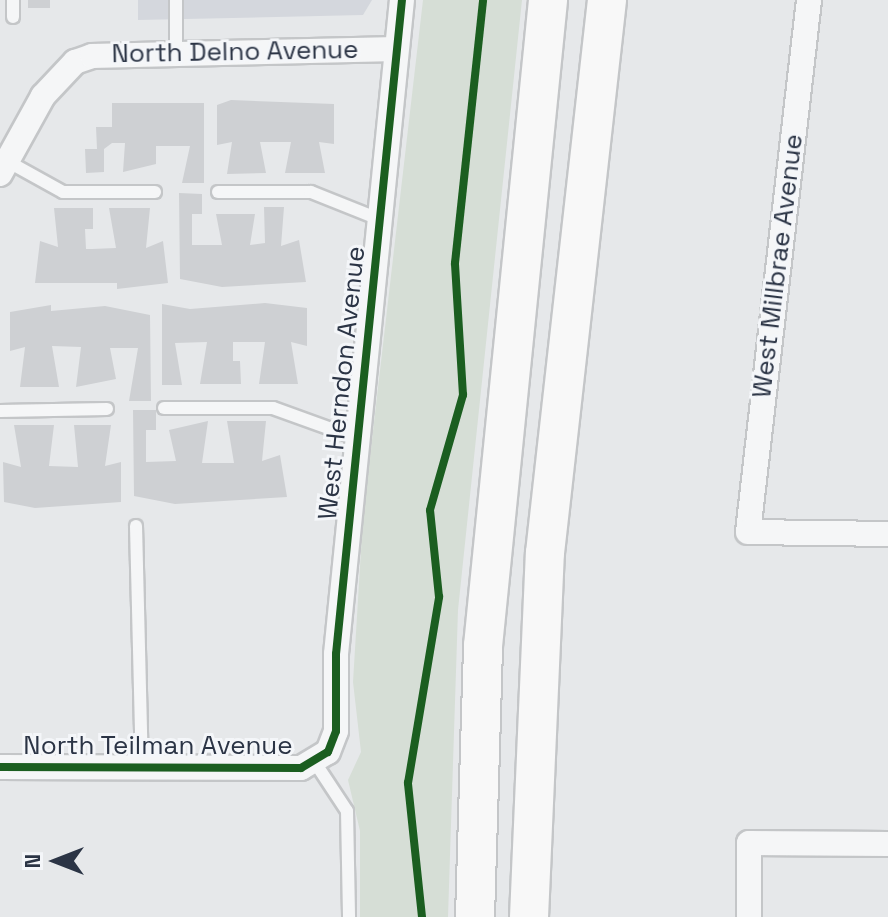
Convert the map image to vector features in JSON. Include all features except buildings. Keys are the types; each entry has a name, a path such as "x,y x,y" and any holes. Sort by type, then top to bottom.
{"main road":[{"path":"475,917 486,615 548,0"},
{"path":"529,917 545,553 607,0"}],"street":[{"name":"West Herndon Avenue","path":"316,764 336,731 356,438 402,0"},
{"name":"West Millbrae Avenue","path":"809,0 748,532 888,534"},
{"name":"North Delno Avenue","path":"3,168 43,96 75,62 109,53 396,49"},
{"name":"North Teilman Avenue","path":"0,767 316,764"},
{"path":"749,917 749,843 888,844"}],"lane":[{"path":"13,0 13,17"},
{"path":"176,0 176,52"},
{"path":"3,168 63,192 155,192"},
{"path":"218,192 311,192 379,219"},
{"path":"164,408 273,408 356,438"},
{"path":"0,411 107,409"},
{"path":"136,526 142,765"},
{"path":"316,764 347,811 349,917"}],"shaded area":[{"path":"138,0 372,0 363,15 138,20"},
{"path":"423,0 522,0 458,610 448,917 360,917 360,831 348,780 361,752 353,682 363,517"}],"cycle path":[{"path":"0,767 301,768 328,752 336,731 336,654 402,0"},
{"path":"422,917 408,783 439,597 430,510 463,395 455,263 483,0"}]}
